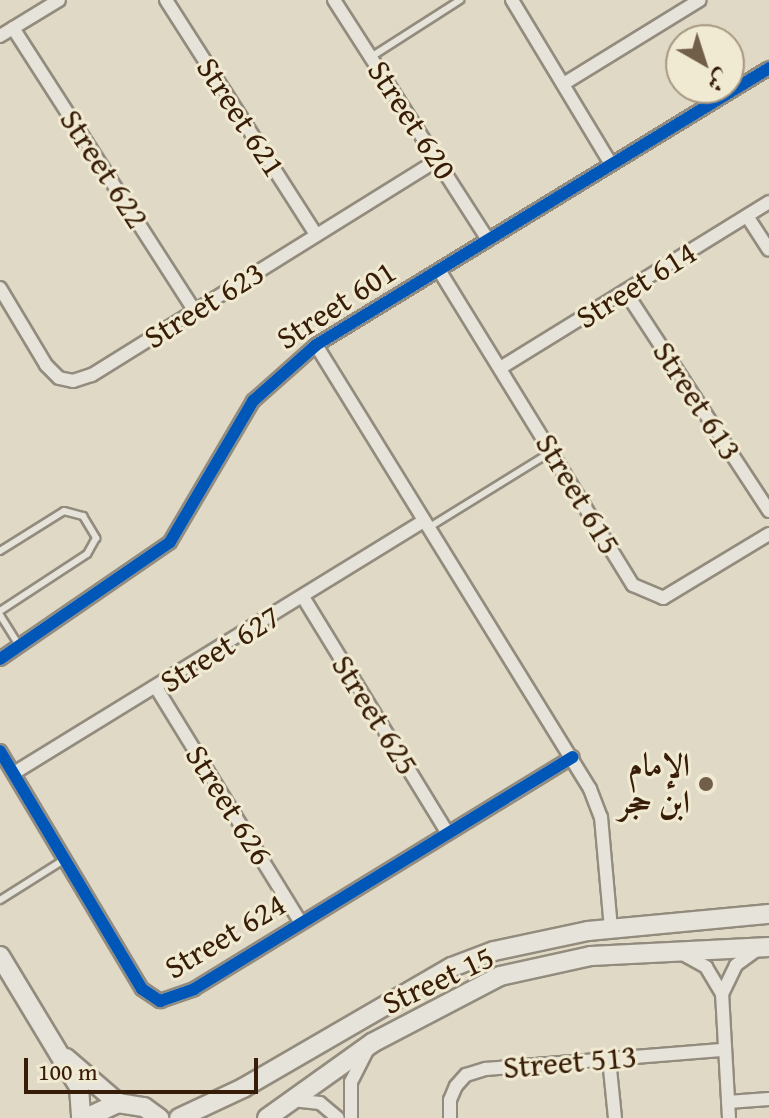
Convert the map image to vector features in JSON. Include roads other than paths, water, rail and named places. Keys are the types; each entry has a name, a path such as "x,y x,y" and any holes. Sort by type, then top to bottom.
{"street":[{"path":"0,36 59,0"},
{"name":"Street 621","path":"166,0 316,235"},
{"name":"Street 620","path":"334,0 488,240"},
{"path":"512,0 565,83 611,164"},
{"path":"565,83 684,4 700,0"},
{"name":"Street 622","path":"13,28 195,311"},
{"name":"Street 601","path":"1,655 19,646 170,542 253,401 316,345 769,68"},
{"name":"Street 623","path":"0,288 46,365 59,378 73,381 195,311 438,160"},
{"name":"Street 614","path":"502,367 769,202"},
{"path":"747,216 769,250"},
{"name":"Street 615","path":"439,270 502,367 633,585 647,595 663,598 683,590 769,534"},
{"name":"Street 613","path":"625,291 769,511"},
{"path":"316,345 573,757 601,817 611,929"},
{"name":"Street 627","path":"14,773 426,525"},
{"name":"Street 625","path":"303,597 447,832"},
{"name":"Street 626","path":"157,689 300,921"},
{"name":"Street 624","path":"0,751 142,989 160,1001 194,989 300,921 573,757"},
{"name":"Street 15","path":"179,1118 243,1088 452,967 494,951 611,929 767,913"},
{"path":"729,1118 722,994 736,965 766,947"},
{"name":"Street 15","path":"267,1118 372,1043 500,976 591,956 766,947"},
{"path":"679,952 706,967 722,994"},
{"path":"0,956 79,1087 84,1118 118,1103"},
{"path":"351,1118 351,1082 372,1043"},
{"name":"Street 513","path":"450,1118 450,1100 466,1075 724,1050"},
{"path":"58,1052 118,1103 144,1107 159,1118"},
{"path":"609,1059 615,1118"},
{"path":"728,1102 769,1099"},
{"path":"289,1101 320,1103 338,1118"}],"lane":[{"path":"371,57 460,0"},
{"path":"426,525 553,451"},
{"path":"0,551 64,511 83,516 96,538 87,554 0,613 19,646"},
{"path":"0,900 65,859"}],"place":[{"name":"الإمام ابن حجر","path":"706,784"}]}
